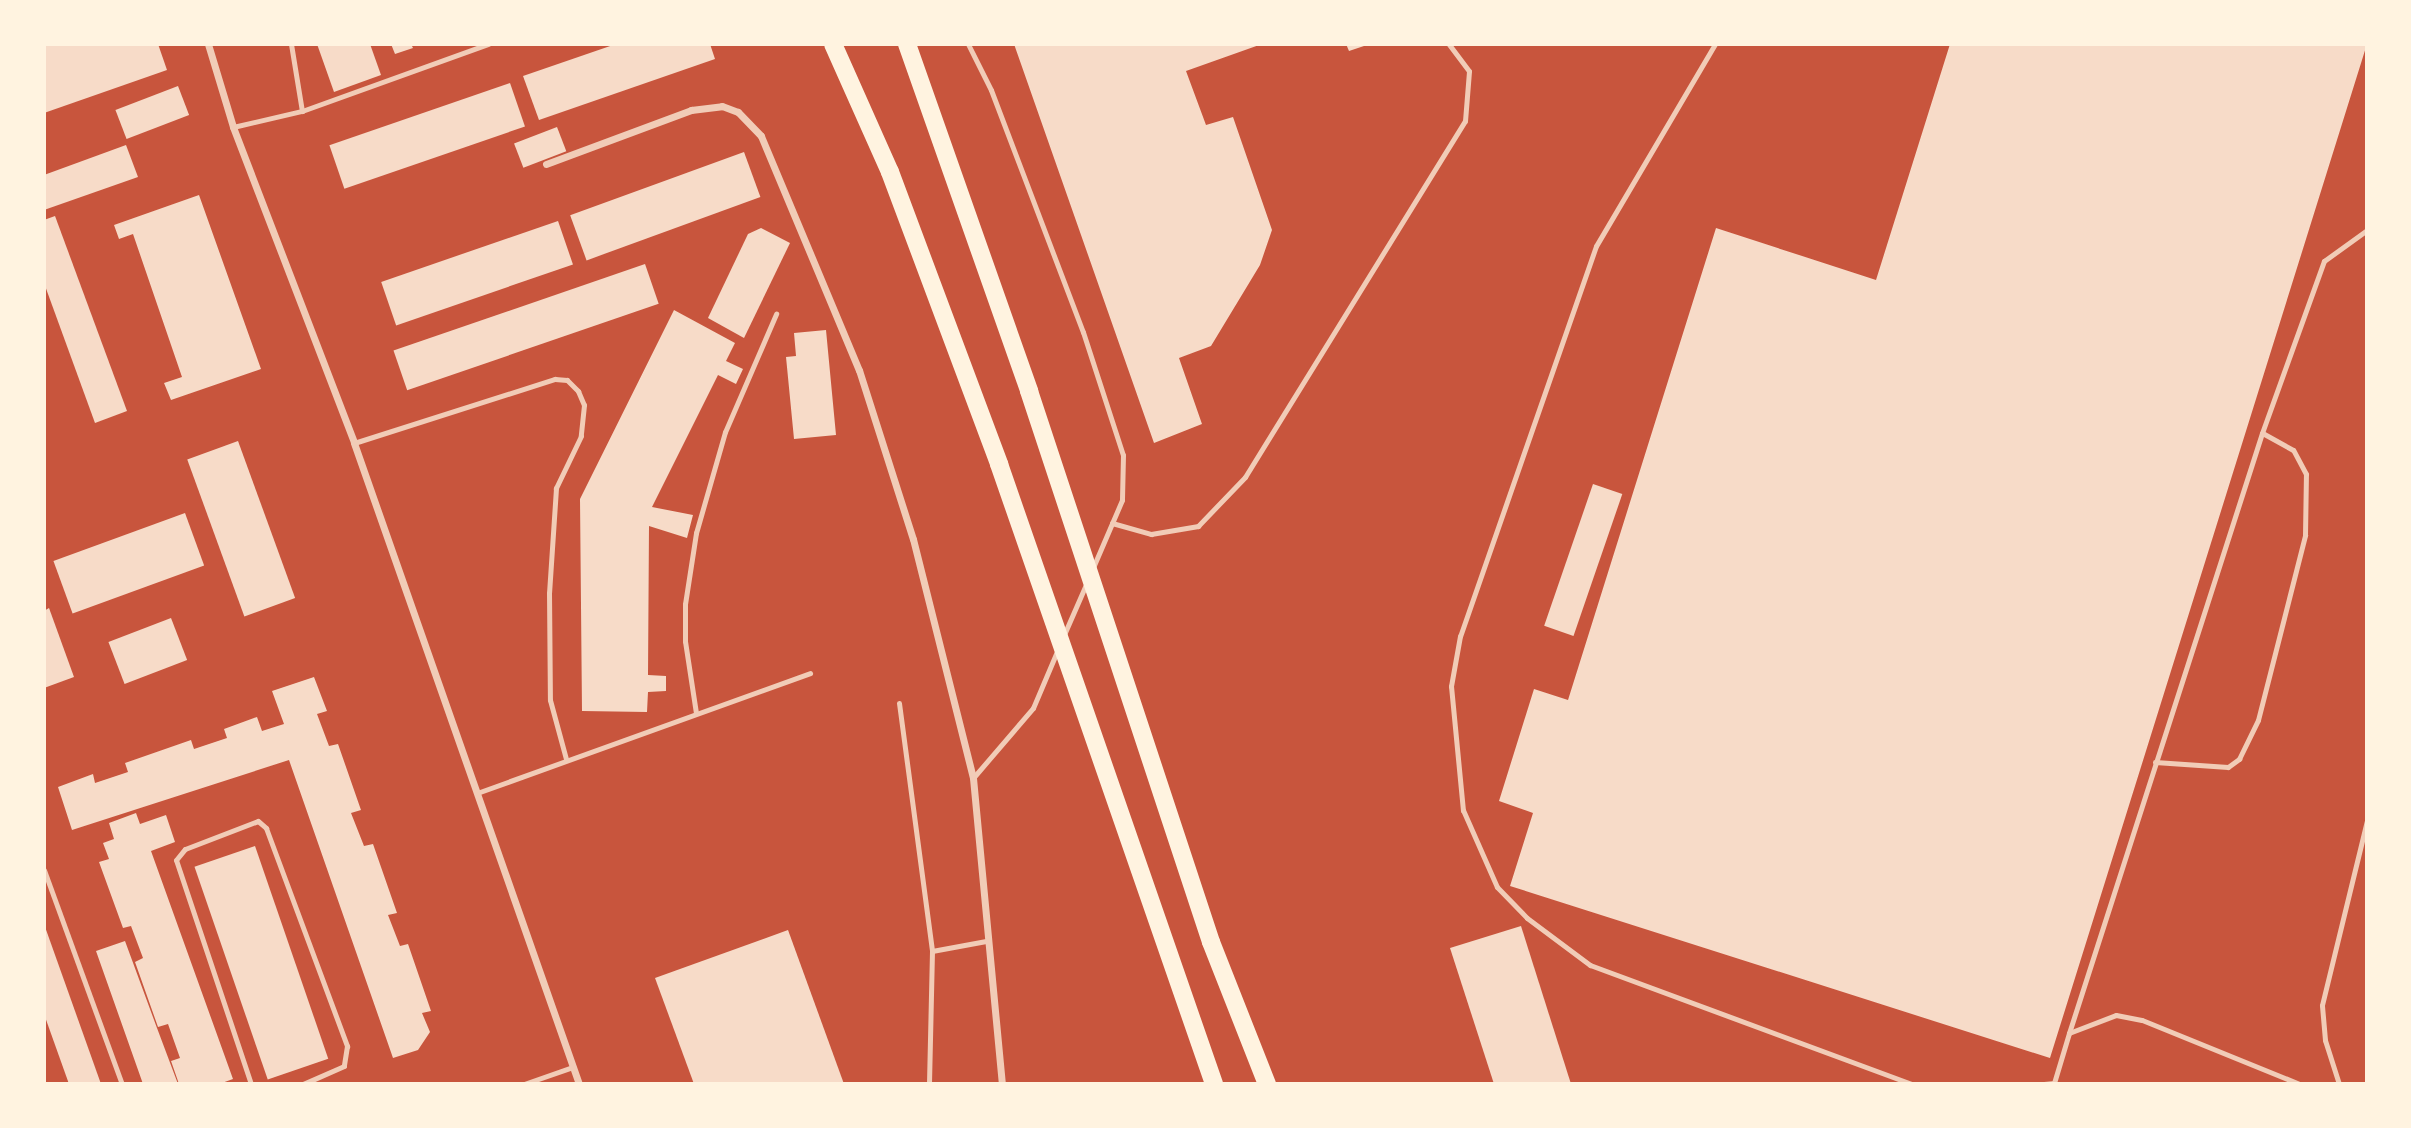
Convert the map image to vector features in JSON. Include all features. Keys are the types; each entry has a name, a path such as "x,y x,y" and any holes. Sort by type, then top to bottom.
{"main road":[{"path":"834,44 890,172 999,464 1214,1084"},
{"path":"907,44 921,92 1028,391 1210,942 1267,1084"}],"street":[{"path":"208,44 233,127 354,443 579,1084"},
{"path":"546,164 691,110 722,106 738,112 761,136 859,370 913,539 973,778 986,941 1002,1084"}],"lane":[{"path":"291,44 302,111"},
{"path":"233,127 302,111 488,44"},
{"path":"968,44 991,90 1083,332 1122,455 1122,500 1033,708 973,778"},
{"path":"1112,523 1151,534 1198,526 1245,477 1465,121 1469,71 1449,44"},
{"path":"1715,44 1596,246 1460,636 1451,686 1463,810 1497,887 1527,918 1590,965 1912,1084"},
{"path":"2043,1084 2054,1083 2262,433 2324,261 2367,230"},
{"path":"696,713 685,629 696,533 724,432 776,314"},
{"path":"354,443 555,379 567,380 578,391 584,405 580,436 556,488 549,593 550,701 566,759"},
{"path":"2155,762 2228,766 2239,760 2258,720 2305,535 2306,474 2293,450 2262,433"},
{"path":"477,793 810,673"},
{"path":"899,703 932,951 929,1084"},
{"path":"251,1084 176,860 181,851 257,821 265,828 347,1046 344,1066 303,1084"},
{"path":"2339,1084 2325,1040 2322,1005 2367,821"},
{"path":"44,870 122,1084"},
{"path":"932,951 986,941"},
{"path":"2069,1033 2116,1015 2142,1020 2300,1084"},
{"path":"524,1084 573,1067"}],"building":[{"path":"44,44 158,44 167,70 44,113"},
{"path":"317,44 370,44 381,75 334,92"},
{"path":"391,44 411,44 413,48 395,54"},
{"path":"616,44 710,44 715,59 539,120 523,76"},
{"path":"1014,44 1262,44 1186,71 1206,125 1233,117 1272,230 1260,265 1211,346 1179,358 1202,424 1154,443"},
{"path":"1346,44 1370,44 1349,51"},
{"path":"1950,44 2367,44 2050,1058 1510,886 1533,813 1499,801 1534,689 1568,700 1716,228 1876,280"},
{"path":"510,83 525,126 344,189 329,145"},
{"path":"178,86 189,115 127,139 115,110"},
{"path":"557,127 566,151 523,168 514,143"},
{"path":"126,145 138,177 44,210 44,175"},
{"path":"744,152 760,197 587,260 570,215"},
{"path":"199,195 261,369 171,400 164,383 182,377 133,234 119,239 114,225"},
{"path":"55,216 127,411 95,423 44,283 44,220"},
{"path":"558,221 573,264 396,325 381,282"},
{"path":"761,228 790,243 744,338 708,318 748,234"},
{"path":"645,264 659,304 407,390 393,351"},
{"path":"674,310 735,343 726,361 743,369 736,384 718,375 652,507 693,515 687,538 649,526 648,675 666,676 666,691 648,692 647,712 582,711 580,499"},
{"path":"826,330 836,435 794,439 786,357 796,356 794,333"},
{"path":"238,441 295,598 244,616 187,459"},
{"path":"1593,484 1622,494 1573,636 1544,626"},
{"path":"185,513 204,566 73,614 53,561"},
{"path":"49,608 74,677 44,688 44,611"},
{"path":"171,618 187,660 125,684 108,642"},
{"path":"314,677 327,711 317,714 329,746 338,744 361,810 351,813 364,846 373,844 397,913 388,915 400,946 408,944 431,1011 422,1013 430,1032 418,1050 393,1058 289,760 72,830 58,787 93,774 95,783 128,772 125,763 191,740 194,749 227,738 224,729 257,717 262,731 284,724 272,691"},
{"path":"136,813 140,824 166,815 175,842 151,851 233,1079 219,1084 179,1084 171,1061 180,1058 168,1024 158,1027 135,962 143,958 131,926 123,928 99,862 109,859 103,843 114,839 109,823"},
{"path":"255,846 328,1059 268,1080 194,867"},
{"path":"44,924 101,1084 69,1084 44,1014"},
{"path":"1521,926 1571,1084 1494,1084 1450,948"},
{"path":"788,930 844,1084 694,1084 655,978"},
{"path":"125,941 178,1084 143,1084 96,951"}]}
